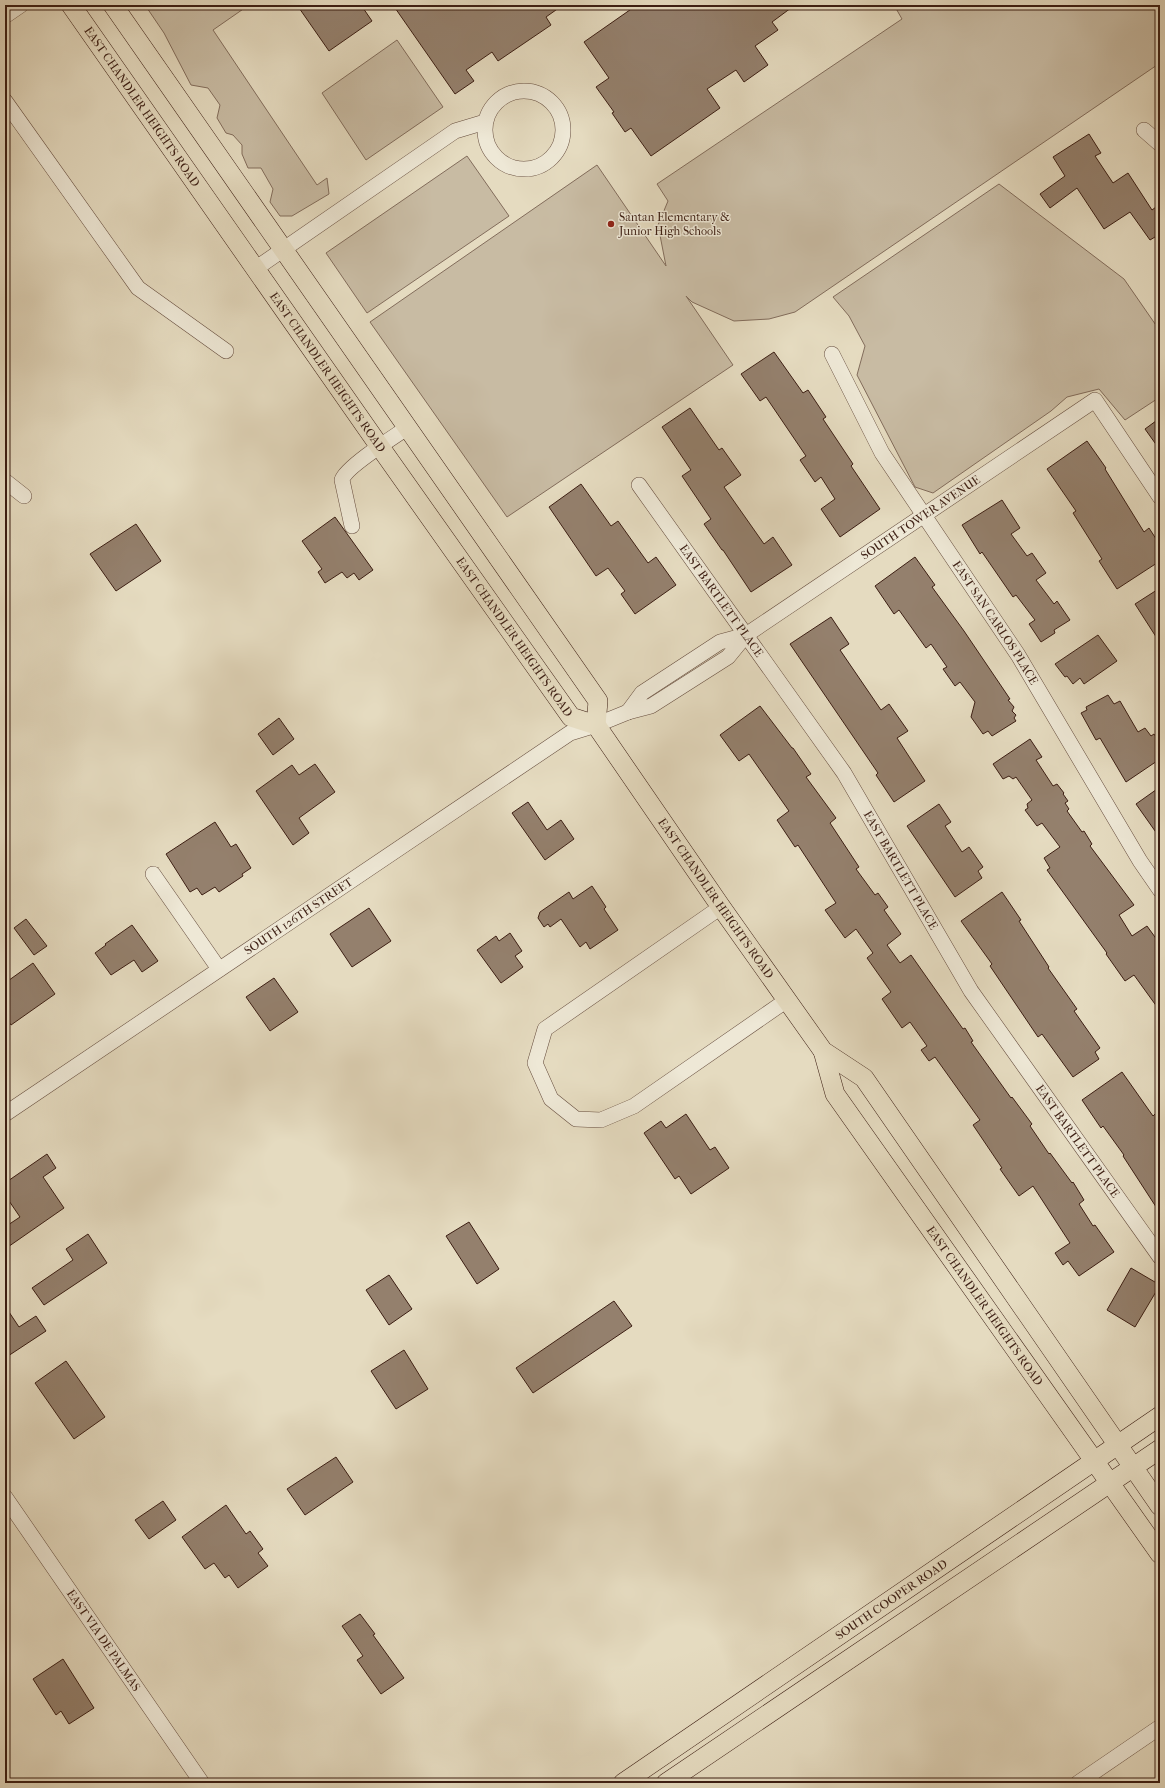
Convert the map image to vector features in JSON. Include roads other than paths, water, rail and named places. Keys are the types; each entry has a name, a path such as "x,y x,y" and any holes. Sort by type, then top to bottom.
{"main road":[{"name":"EAST CHANDLER HEIGHTS ROAD","path":"71,5 380,447 571,716 596,725 721,907 823,1050 864,1078 1160,1506"},
{"path":"113,5 598,701 596,725"},
{"name":"EAST CHANDLER HEIGHTS ROAD","path":"823,1050 835,1094 1160,1554"},
{"name":"SOUTH COOPER ROAD","path":"623,1783 1160,1416"},
{"path":"666,1783 1160,1450"}],"street":[{"path":"5,16 22,5"},
{"path":"522,90 536,92 547,98 556,108 562,120 563,133 560,146 554,156 544,164 532,169 519,169 501,162 488,147 485,135 485,122 490,110 498,100 509,93 522,90"},
{"path":"5,101 138,288 226,351"},
{"path":"255,269 455,131 485,122"},
{"path":"1144,130 1160,144"},
{"name":"EAST SAN CARLOS PLACE","path":"832,354 882,453 1018,655 1140,861 1160,890"},
{"name":"SOUTH TOWER AVENUE","path":"596,725 628,712 642,693 661,680 720,642 746,635 1095,400 1159,495"},
{"path":"352,526 342,480 343,476 347,471 407,428"},
{"path":"5,481 24,496"},
{"name":"EAST BARTLETT PLACE","path":"639,485 844,773 971,991 1160,1258"},
{"name":"SOUTH 126TH STREET","path":"5,1114 570,733 596,725"},
{"path":"153,874 219,969"},
{"path":"721,907 545,1029 536,1063 551,1099 576,1120 601,1120 634,1106 787,1000"},
{"name":"EAST VIA DE PALMAS","path":"5,1497 202,1783"},
{"path":"1078,1783 1160,1727"}],"place":[{"name":"Santan Elementary & Junior High Schools","path":"611,224"}]}
